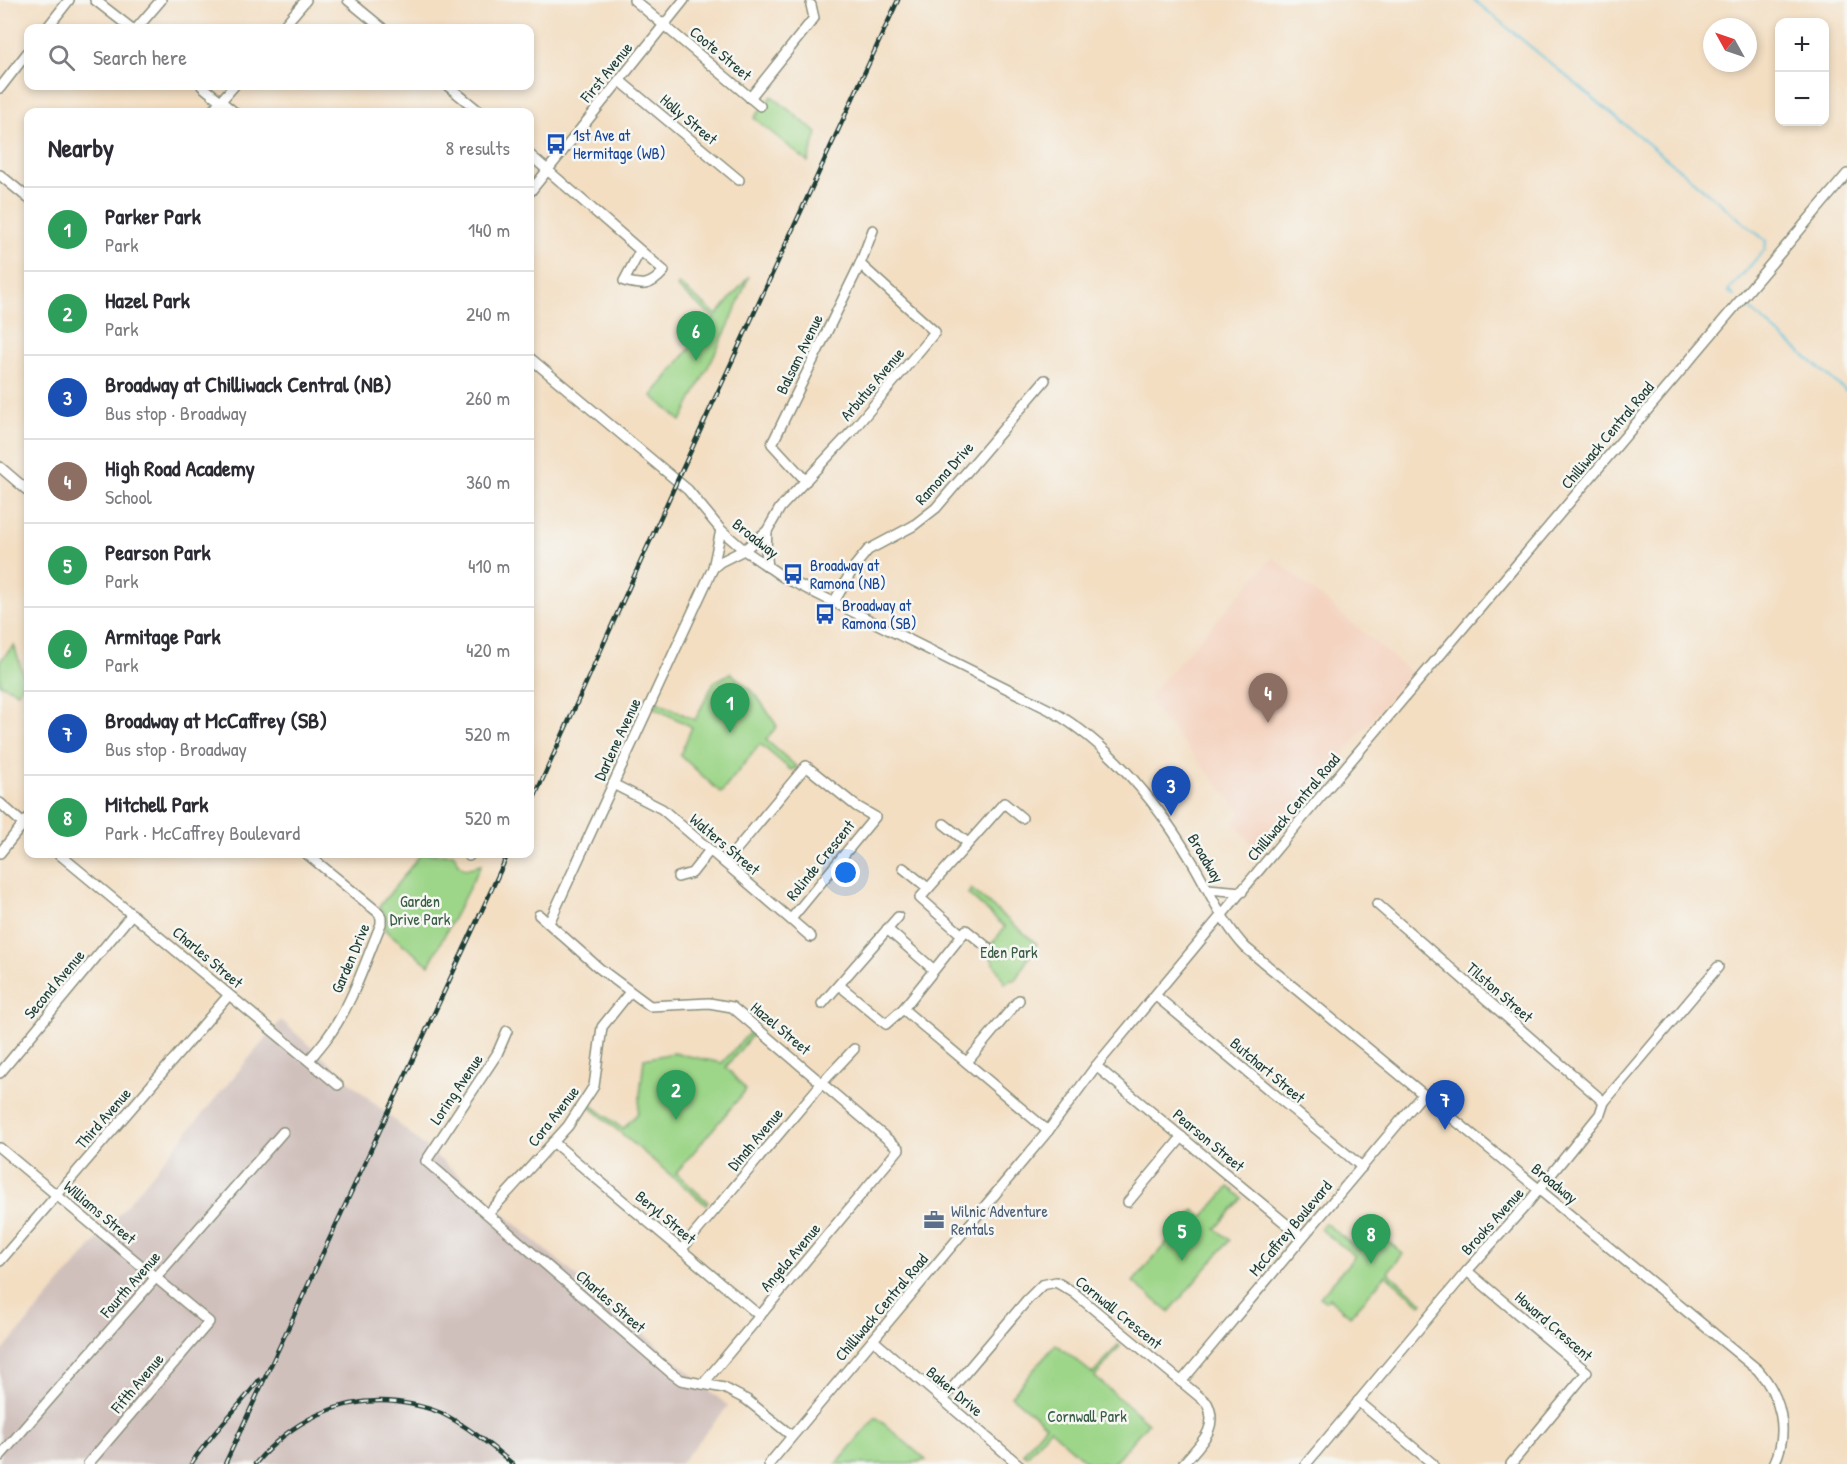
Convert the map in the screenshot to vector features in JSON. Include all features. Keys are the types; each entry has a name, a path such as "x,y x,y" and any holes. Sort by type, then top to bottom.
{"street":[{"path":"50,24 69,0"},
{"path":"95,0 126,24"},
{"path":"140,24 161,0"},
{"path":"285,24 306,0"},
{"path":"348,0 377,24"},
{"name":"Coote Street","path":"634,0 760,106"},
{"name":"First Avenue","path":"534,187 684,0"},
{"path":"750,98 814,18 811,5"},
{"path":"0,88 24,57"},
{"name":"Holly Street","path":"619,80 739,180"},
{"path":"207,90 229,108"},
{"path":"214,108 230,90"},
{"path":"453,90 475,108"},
{"path":"534,158 640,250"},
{"name":"Chilliwack Central Road","path":"769,1464 1048,1131 1096,1066 1847,174"},
{"path":"0,175 24,195"},
{"name":"Balsam Avenue","path":"806,481 772,444 860,264 873,230"},
{"name":"Arbutus Avenue","path":"744,550 767,531 780,508 853,430 935,333 860,264"},
{"name":"Broadway","path":"534,361 688,490 721,530 768,567 783,577 1050,710 1087,734 1115,761 1152,804 1181,845 1232,933 1246,948 1750,1363 1764,1377 1774,1392 1781,1416 1781,1444 1774,1464"},
{"name":"Ramona Drive","path":"834,602 854,567 868,550 913,526 936,508 1045,380"},
{"path":"0,467 24,488"},
{"name":"Darlene Avenue","path":"549,923 713,568 721,530"},
{"path":"767,531 768,567"},
{"path":"713,568 744,550"},
{"name":"Rolinde Crescent","path":"725,863 806,766 856,806 875,817 791,919"},
{"name":"Walters Street","path":"613,784 662,809 811,937"},
{"path":"0,803 24,821"},
{"path":"962,935 920,898 1004,803 1022,818"},
{"path":"944,824 968,843"},
{"path":"0,853 24,826"},
{"path":"678,877 692,873 710,850"},
{"name":"Charles Street","path":"64,858 338,1084"},
{"name":"Garden Drive","path":"309,1060 342,1015 381,924 379,912 312,858"},
{"path":"903,868 928,888"},
{"path":"1208,890 1242,892"},
{"name":"Tilston Street","path":"1377,904 1604,1102"},
{"name":"Second Avenue","path":"0,1073 132,914"},
{"name":"Hazel Street","path":"539,915 599,968 650,1006 709,1003 732,1007 900,1149"},
{"path":"822,1004 898,917"},
{"path":"887,929 933,969"},
{"path":"839,985 886,1024 903,1009 966,930 987,947"},
{"name":"Brooks Avenue","path":"1306,1464 1467,1271 1539,1190 1600,1114 1604,1102 1718,967"},
{"name":"Cora Avenue","path":"488,1214 568,1126 594,1086 602,1027 630,992"},
{"name":"Third Avenue","path":"0,1261 229,995"},
{"name":"Butchart Street","path":"1156,996 1362,1167"},
{"path":"967,1062 1020,1000"},
{"path":"903,1009 1048,1131"},
{"name":"Loring Avenue","path":"426,1161 497,1054 507,1031"},
{"name":"Dinah Avenue","path":"681,1250 822,1083 854,1049"},
{"name":"Pearson Street","path":"1096,1066 1302,1237"},
{"name":"McCaffrey Boulevard","path":"1181,1382 1423,1094"},
{"name":"Fourth Avenue","path":"0,1456 283,1132"},
{"path":"1128,1202 1182,1137"},
{"name":"Beryl Street","path":"553,1142 760,1316"},
{"name":"Williams Street","path":"0,1148 209,1322"},
{"name":"Angela Avenue","path":"703,1384 900,1149"},
{"name":"Charles Street","path":"426,1161 670,1372 681,1380 724,1388 747,1400 792,1436"},
{"name":"Howard Crescent","path":"1467,1271 1587,1372 1510,1464"},
{"name":"Cornwall Crescent","path":"943,1400 1027,1300 1042,1285 1056,1282 1073,1292 1207,1403 1212,1414 1210,1431 1183,1464"},
{"name":"Fifth Avenue","path":"88,1464 209,1322"},
{"name":"Baker Drive","path":"873,1340 1018,1464"},
{"path":"1358,1401 1433,1464"}],"shaded area":[{"path":"1273,557 1411,672 1260,854 1233,822 1241,812 1148,701 1156,688"},
{"path":"281,1020 359,1090 728,1406 680,1464 0,1464 0,1354"}],"green space":[{"path":"772,96 817,133 808,162 754,118"},
{"path":"749,276 729,325 681,421 652,396 714,318 677,287 679,284 717,315"},
{"path":"14,645 24,678 24,684 18,692 0,684 0,661"},
{"path":"731,673 757,696 777,726 766,740 797,767 791,770 760,744 721,793 680,755 692,727 654,708 657,702 695,720 714,682"},
{"name":"Garden Drive Park","path":"418,858 456,858 459,865 465,869 481,865 429,965 384,929 386,917 379,907"},
{"name":"Eden Park","path":"971,889 1037,944 1015,980 1005,984 987,950 1005,927 968,894"},
{"path":"750,1032 753,1034 726,1067 746,1090 676,1173 708,1202 706,1205 589,1106 590,1104 623,1129 638,1113 644,1059 674,1053 722,1063"},
{"path":"1229,1187 1242,1198 1216,1229 1230,1240 1169,1312 1133,1282 1194,1210 1203,1217"},
{"path":"1325,1223 1359,1250 1376,1231 1403,1254 1388,1272 1423,1303 1421,1305 1386,1275 1350,1316 1329,1298 1326,1301 1320,1297 1355,1256 1320,1229"},
{"name":"Cornwall Park","path":"1056,1344 1093,1374 1118,1345 1120,1346 1095,1377 1148,1423 1112,1464 1089,1464 1050,1429 1027,1456 1023,1453 1046,1425 1011,1396"},
{"path":"876,1417 926,1460 909,1464 836,1464"}],"waterway":[{"path":"1474,0 1766,241 1765,249 1728,291 1734,296"},
{"path":"1746,306 1847,392"}],"railway":[{"path":"534,798 898,0"},
{"path":"225,1464 506,858"},
{"path":"191,1464 259,1380"},
{"path":"255,1464 284,1435 318,1415 356,1403 376,1401 425,1407 441,1413 470,1430 513,1464"}],"place":[{"name":"1st Ave at Hermitage (WB)","path":"556,144"},
{"name":"Armitage Park","path":"696,361"},
{"name":"Broadway at Ramona (NB)","path":"793,574"},
{"name":"Broadway at Ramona (SB)","path":"825,614"},
{"name":"High Road Academy","path":"1268,723"},
{"name":"Parker Park","path":"730,733"},
{"name":"Broadway at Chilliwack Central (NB)","path":"1171,816"},
{"name":"Hazel Park","path":"676,1120"},
{"name":"Broadway at McCaffrey (SB)","path":"1445,1130"},
{"name":"Wilnic Adventure Rentals","path":"934,1220"},
{"name":"Pearson Park","path":"1182,1261"},
{"name":"Mitchell Park","path":"1371,1264"}]}
